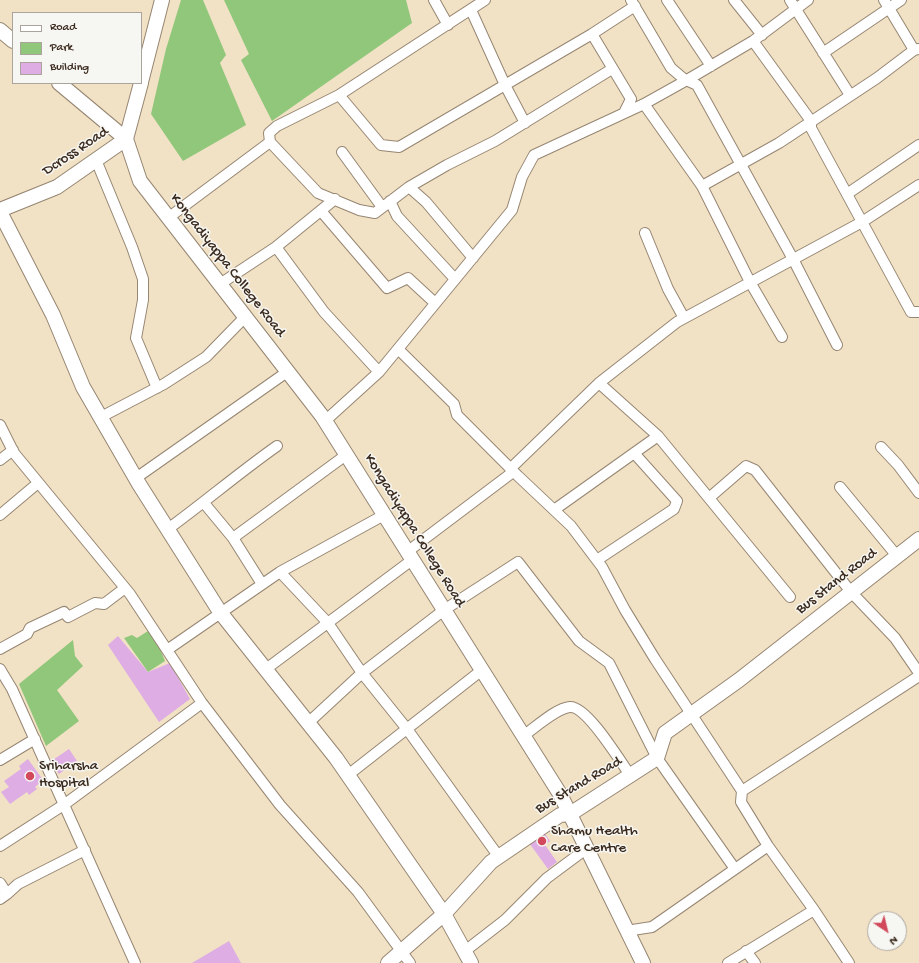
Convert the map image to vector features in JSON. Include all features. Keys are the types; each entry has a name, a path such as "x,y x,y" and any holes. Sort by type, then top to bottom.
{"street":[{"path":"142,78 162,0"},
{"path":"434,0 448,25"},
{"path":"667,0 711,66"},
{"path":"734,0 811,121 811,128 911,312 919,313"},
{"path":"790,0 850,95"},
{"path":"325,421 379,372 512,210 522,177 534,155 644,104 687,80 757,38 808,0"},
{"path":"823,53 887,4 902,0"},
{"path":"483,1 339,95 277,126 269,133 270,142 318,193 359,210 375,213 409,187 447,165 495,141 612,69"},
{"path":"339,95 381,145 399,147 592,34 633,3 671,68 687,80 697,85 793,259 837,345"},
{"path":"702,186 780,143 877,78 917,49 887,4"},
{"path":"471,10 505,85 525,123"},
{"path":"0,30 12,40"},
{"path":"592,34 631,99 624,113"},
{"path":"60,84 126,139 140,84"},
{"path":"644,104 702,186 750,283 782,337"},
{"name":"Dcross Road","path":"0,211 57,187 126,139"},
{"name":"Kongadiyappa College Road","path":"126,139 140,181 325,421 560,794 643,963"},
{"path":"168,218 270,142"},
{"path":"847,194 919,145"},
{"path":"342,152 386,204 456,279"},
{"path":"96,160 132,247 143,279 143,300 136,338 157,388"},
{"path":"266,669 328,623 512,470 599,382 616,368 684,318 862,222 919,185"},
{"path":"409,187 426,202 473,258"},
{"path":"220,284 276,247 335,199"},
{"path":"0,211 53,315 83,387 102,417 136,478 220,612 348,775 444,914 468,957 547,878 586,849"},
{"path":"321,211 387,288 408,278 435,303"},
{"path":"645,233 668,289 684,318"},
{"path":"276,247 324,312 379,372"},
{"path":"102,417 157,388 206,357 245,317"},
{"path":"398,349 454,404 458,415 570,526 597,560 651,653 742,791 740,802 768,846 814,910 849,963"},
{"path":"136,478 287,372"},
{"path":"599,382 658,436 790,597"},
{"path":"0,425 12,450 125,588 202,703 280,804 358,892 410,963"},
{"path":"554,510 658,436"},
{"path":"168,529 204,503 234,476 277,446"},
{"path":"881,447 898,465 919,492"},
{"path":"0,460 12,450"},
{"path":"597,560 674,509 677,501 634,453"},
{"path":"232,538 346,455"},
{"path":"709,498 746,466 755,470 851,592 895,638 919,674 742,791"},
{"path":"0,515 38,483"},
{"path":"840,487 897,556"},
{"path":"204,503 232,538 262,584"},
{"path":"167,650 280,572 384,515"},
{"name":"Bus Stand Road","path":"388,963 444,914 491,862 560,815 570,814 657,758 665,733 739,680 919,538"},
{"path":"308,723 362,673 444,610 518,562 578,641 609,663 657,758 735,869"},
{"path":"280,572 328,623 362,673 407,729 499,857"},
{"path":"0,649 27,634 30,628 64,612 68,617 95,603 104,604 125,588"},
{"path":"0,669 12,689 65,804 135,963"},
{"path":"348,775 482,670"},
{"path":"0,846 65,804 202,703"},
{"path":"523,736 561,709 571,707 577,708 588,718 630,775"},
{"path":"0,760 35,739"},
{"path":"626,931 652,927 768,846"},
{"path":"0,883 4,896 18,884 85,850"},
{"path":"728,963 814,910"},
{"path":"746,951 755,963"}],"green space":[{"path":"181,0 203,0 226,55 220,63 246,125 183,161 151,114 166,49"},
{"path":"224,0 406,0 412,23 272,121 241,60 249,54"},
{"path":"148,631 159,646 165,661 148,672 124,638 132,635 137,638"},
{"path":"73,640 75,656 83,666 57,690 79,721 46,746 19,684"}],"building":[{"path":"118,636 148,672 170,663 190,699 159,722 108,645"},
{"path":"69,749 77,761 59,774 50,762"},
{"path":"28,759 43,780 35,787 37,789 29,795 27,792 10,804 1,792 9,787 4,781 21,769 19,766"},
{"path":"542,830 550,841 545,845 557,862 548,869 527,840"},
{"path":"229,941 241,963 192,963"}],"place":[{"name":"Sriharsha Hospital","path":"30,776"},
{"name":"Shamu Health Care Centre","path":"542,841"}]}
